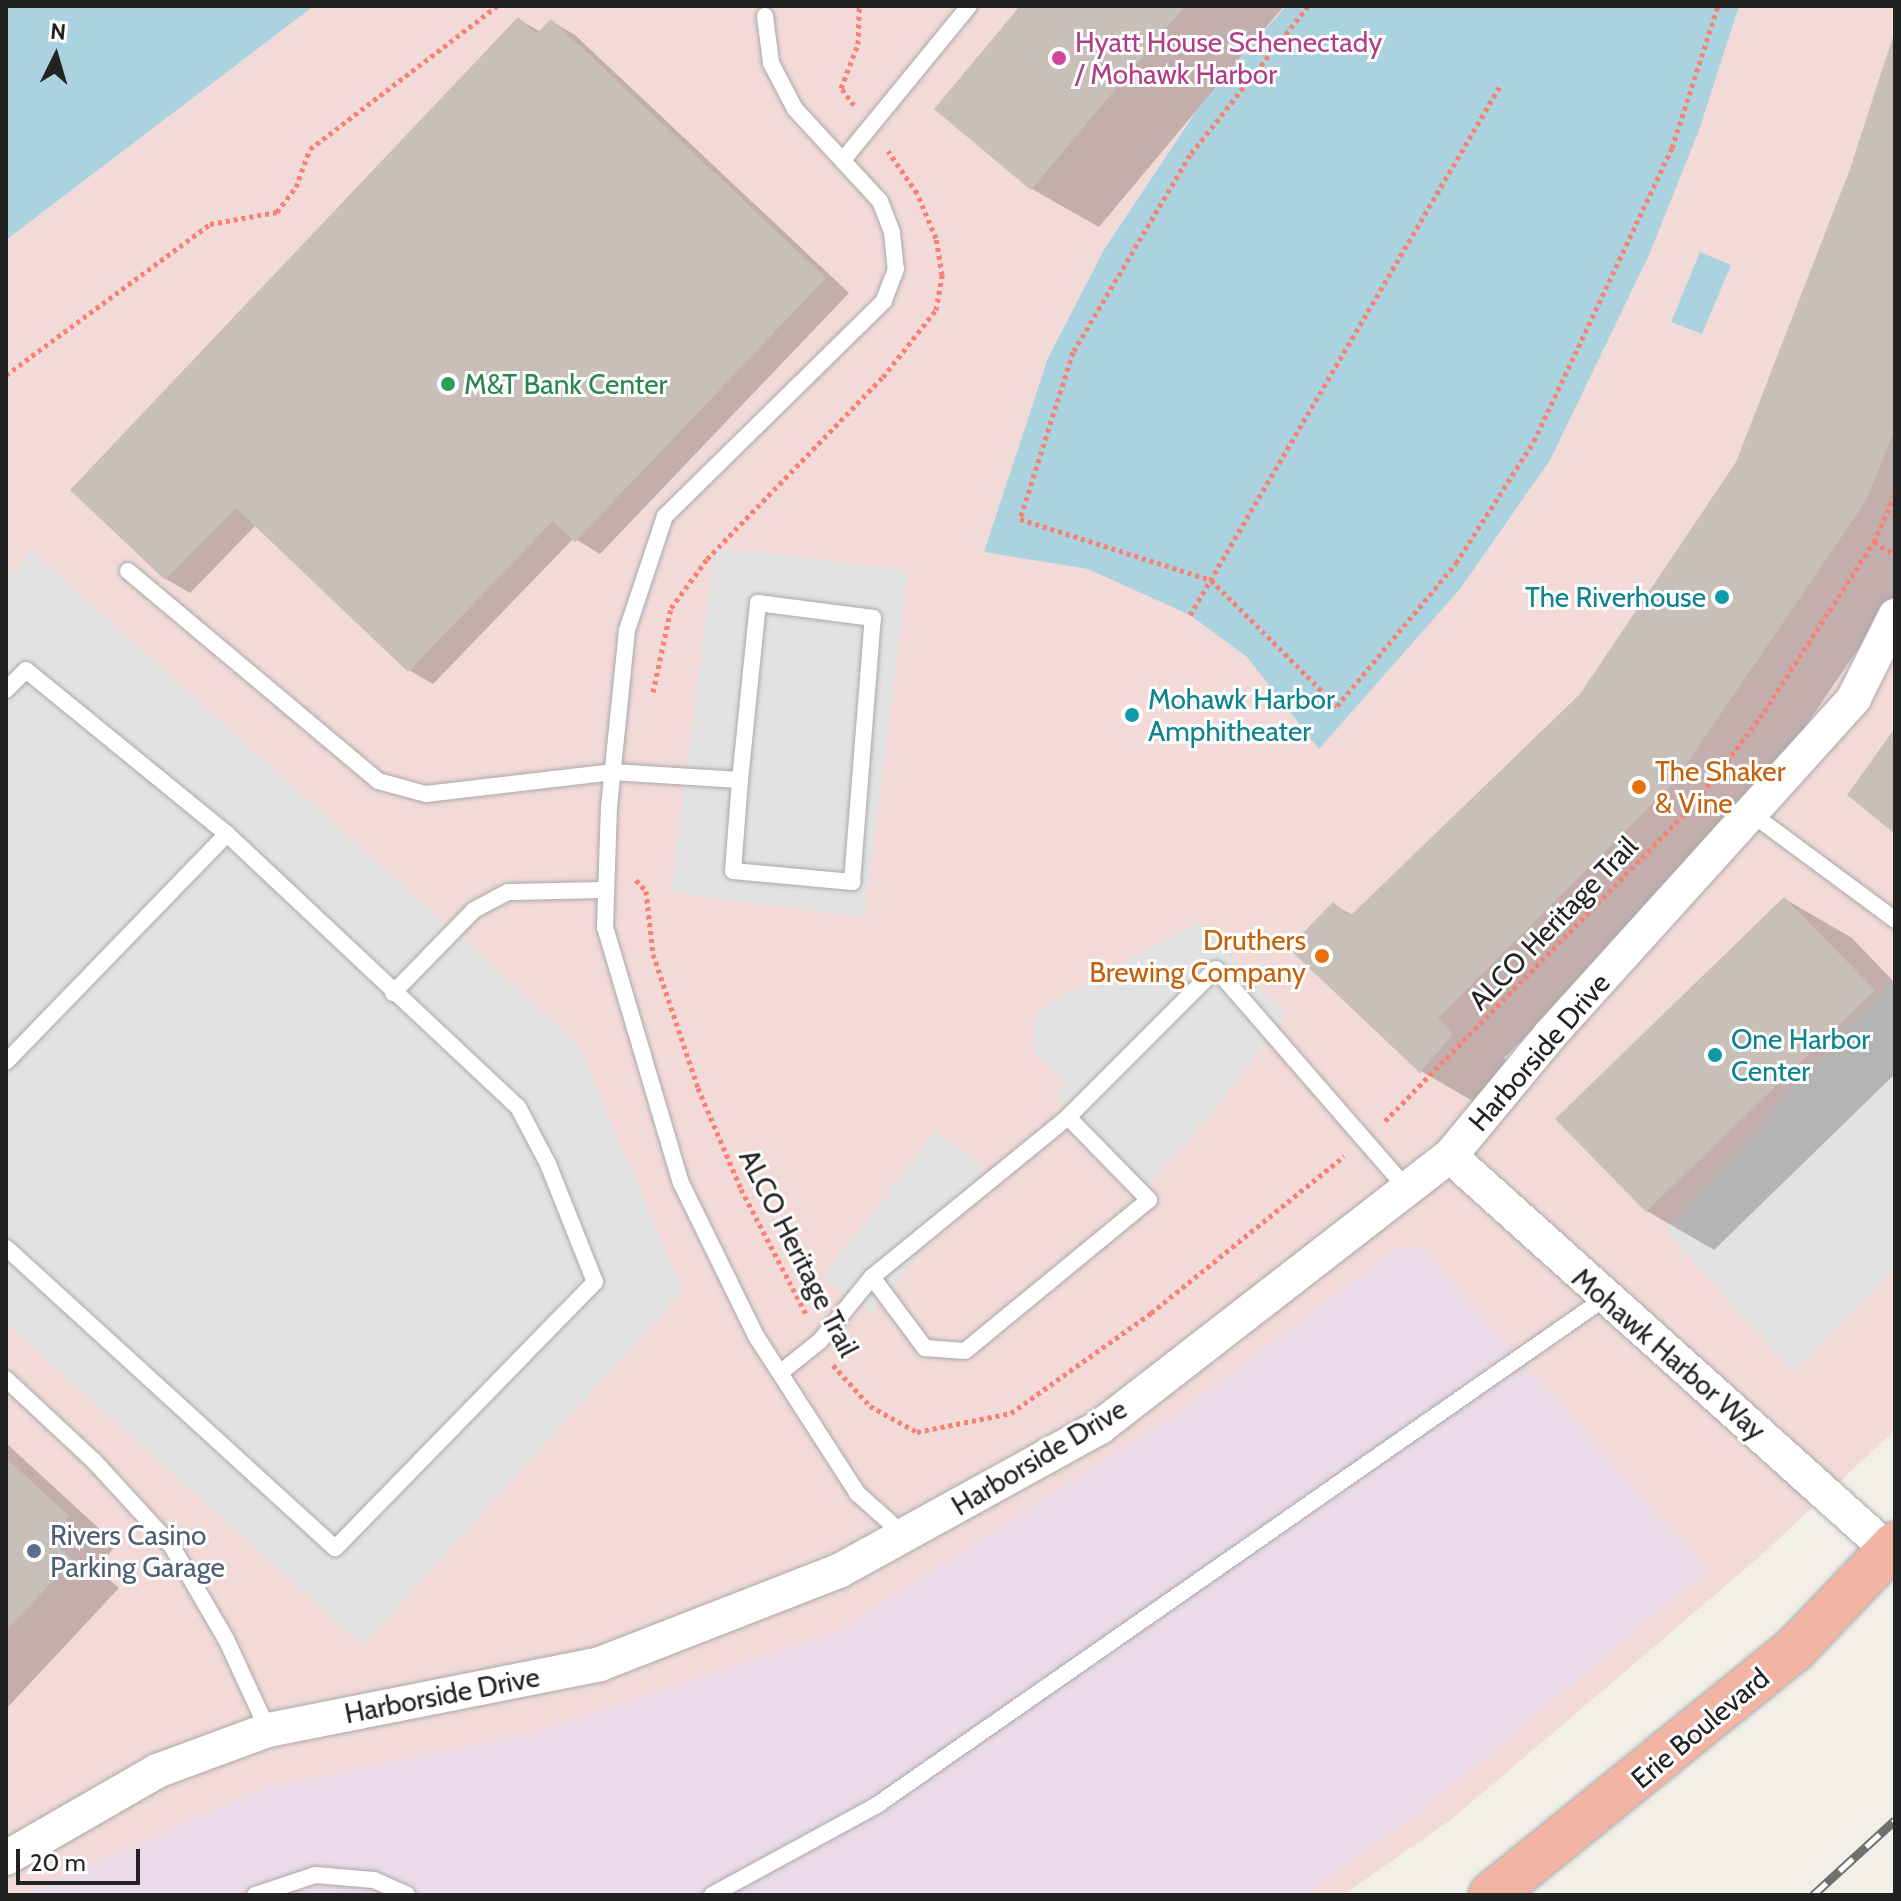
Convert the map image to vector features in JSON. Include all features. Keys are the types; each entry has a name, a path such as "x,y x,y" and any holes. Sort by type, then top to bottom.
{"highway":[{"name":"Erie Boulevard","path":"1491,1895 1794,1650 1893,1550"}],"street":[{"name":"Harborside Drive","path":"6,1858 157,1771 268,1730 600,1664 839,1571 1100,1427 1450,1156 1550,1035 1854,698 1895,616"},
{"name":"Mohawk Harbor Way","path":"1450,1156 1605,1298 1893,1550"}],"lane":[{"path":"843,160 969,6"},
{"path":"765,16 771,63 789,98 880,201 892,233 896,269 884,301 665,516 627,630 612,772 605,927 681,1183 756,1336 857,1493 904,1535"},
{"path":"128,571 378,781 426,794 612,772 740,780"},
{"path":"758,603 873,618 852,882 733,871 740,780 758,603"},
{"path":"6,690 26,670 227,834 518,1107 548,1164 595,1282 335,1548 6,1248"},
{"path":"1752,814 1895,920"},
{"path":"6,1062 227,834"},
{"path":"393,993 474,910 508,892 606,890"},
{"path":"780,1373 820,1341 872,1277 1068,1117 1216,969 1408,1190"},
{"path":"872,1277 925,1348 965,1351 1149,1200 1068,1117"},
{"path":"712,1895 877,1805 1605,1298"},
{"path":"6,1379 94,1461 171,1545 226,1639 268,1730"},
{"path":"255,1895 315,1875 374,1880 407,1895"}],"path":[{"path":"6,375 210,224 277,212 296,187 310,149 497,6"},
{"path":"1308,6 1190,155 1073,352 1020,519 1211,580 1337,706 1456,563 1534,441 1672,148 1718,6"},
{"path":"1190,615 1500,86"},
{"name":"ALCO Heritage Trail","path":"1380,1125 1473,1036 1687,812 1760,718 1874,542 1895,494"},
{"path":"1874,542 1895,555"},
{"name":"ALCO Heritage Trail","path":"607,846 646,891 653,954 698,1088 748,1203 836,1372 870,1406 917,1432 1011,1413 1151,1313 1347,1153"}],"shaded area":[{"path":"314,6 1895,6 1895,1430 1757,1559 1452,1819 1343,1895 6,1895 6,240"},
{"path":"715,547 908,571 864,917 671,892"},
{"path":"32,551 577,1043 683,1291 363,1645 6,1323 6,580"},
{"path":"1198,922 1286,1014 1217,1108 1144,1189 1057,1096 1064,1084 1033,1049 1037,1011"},
{"path":"1895,977 1895,1268 1793,1372 1666,1231"},
{"path":"936,1131 984,1168 872,1314 823,1277"},
{"path":"1420,1247 1707,1570 1417,1815 1303,1895 24,1895 261,1789 533,1733 837,1632 1180,1411 1395,1249"}],"water":[{"path":"6,6 314,6 6,240"},
{"path":"1286,6 1739,6 1699,130 1649,255 1550,460 1460,589 1319,749 1247,657 1190,615 1088,569 984,552 1048,358 1105,248 1197,110"},
{"path":"1700,252 1731,265 1702,334 1671,322"}],"building":[{"name":"Hyatt House Schenectady / Mohawk Harbor","path":"1020,6 1185,6 1031,190 934,109"},
{"name":"M&T Bank Center","path":"518,17 536,34 551,19 826,278 575,542 553,521 408,672 236,508 165,580 70,490"},
{"name":"The Riverhouse","path":"1895,30 1895,429 1866,501 1675,781 1438,1018 1453,1034 1420,1073 1288,948 1333,902 1350,916 1580,694 1736,462 1850,169"},
{"path":"1895,728 1895,834 1847,795"},
{"name":"One Harbor Center","path":"1784,897 1875,990 1646,1212 1555,1119"},
{"name":"Rivers Casino Parking Garage","path":"6,1458 69,1516 52,1541 73,1560 6,1631"}],"railway":[{"path":"1813,1895 1895,1820"}],"place":[{"name":"Hyatt House Schenectady / Mohawk Harbor","path":"1059,58"},
{"name":"M&T Bank Center","path":"448,384"},
{"name":"The Riverhouse","path":"1722,597"},
{"name":"Mohawk Harbor Amphitheater","path":"1132,715"},
{"name":"The Shaker & Vine","path":"1639,787"},
{"name":"Druthers Brewing Company","path":"1322,956"},
{"name":"One Harbor Center","path":"1715,1055"},
{"name":"Rivers Casino Parking Garage","path":"34,1551"}]}
